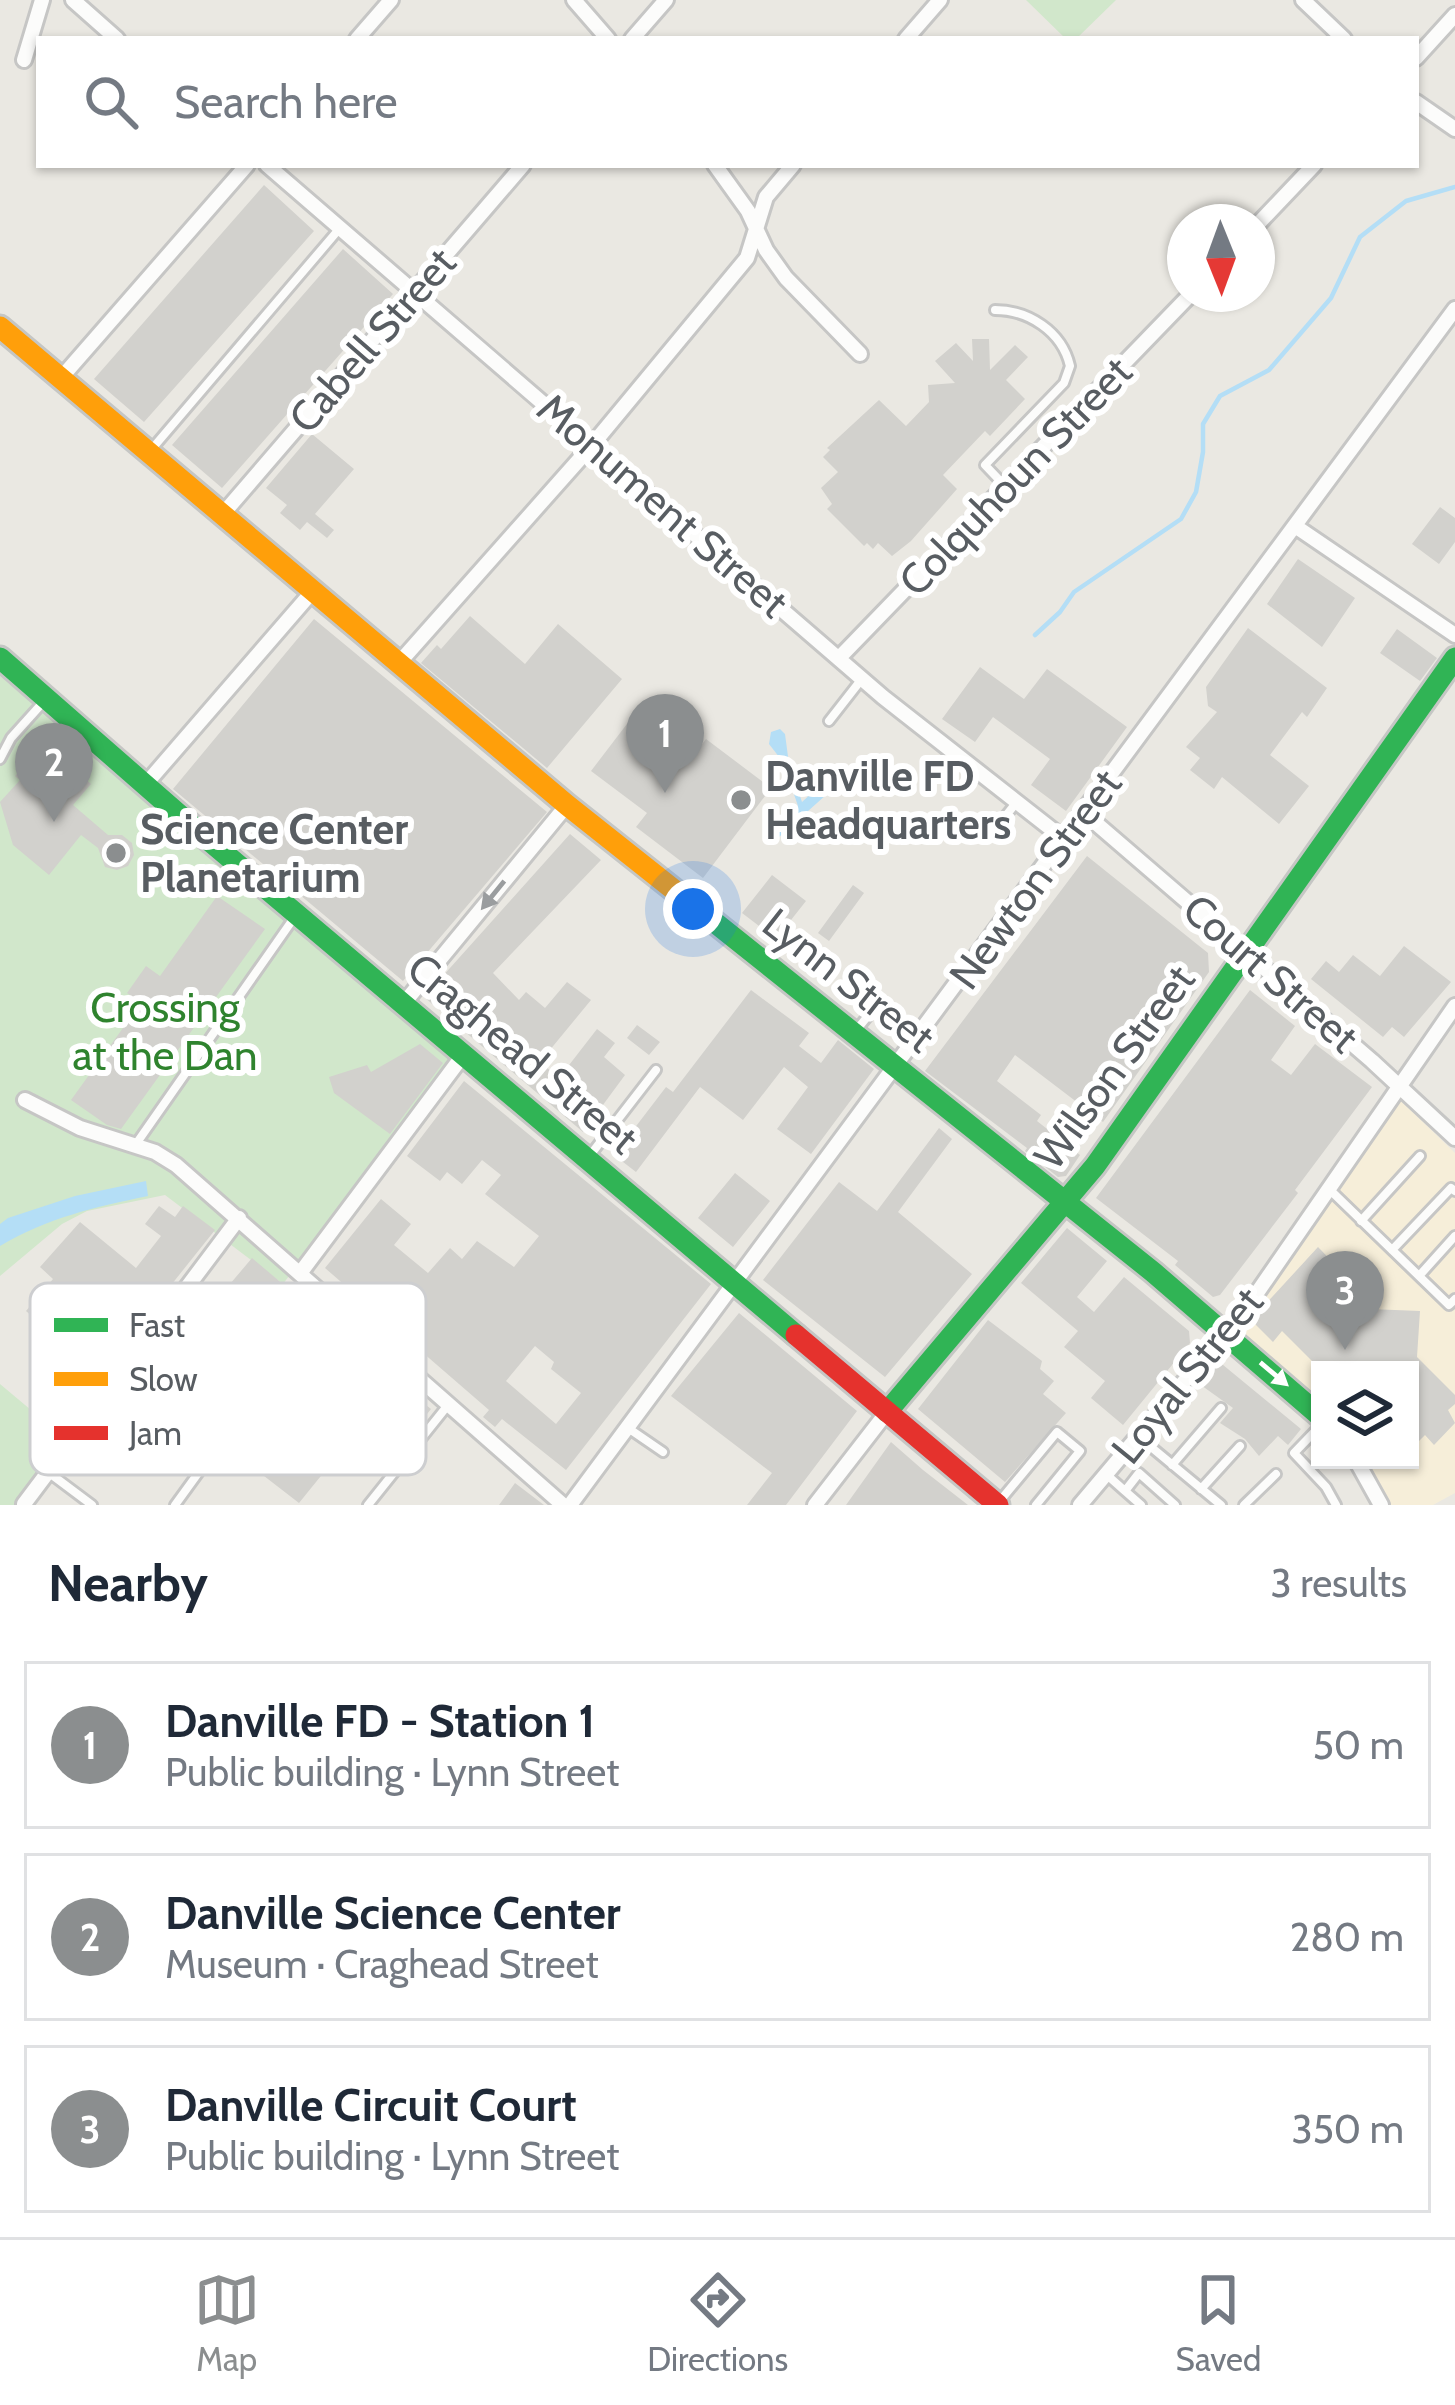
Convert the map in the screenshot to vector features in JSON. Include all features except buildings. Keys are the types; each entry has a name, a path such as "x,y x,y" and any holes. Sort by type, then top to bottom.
{"street":[{"path":"24,59 42,0"},
{"path":"73,0 114,36"},
{"path":"360,36 391,0"},
{"path":"574,0 605,36"},
{"path":"635,36 665,0"},
{"path":"909,36 940,0"},
{"path":"1303,0 1341,36"},
{"path":"1419,55 1455,16"},
{"path":"1419,104 1455,129"},
{"path":"62,379 245,168"},
{"name":"Monument Street","path":"271,168 862,679 1064,839"},
{"name":"Cabell Street","path":"222,515 520,168"},
{"path":"717,168 786,278 860,354"},
{"path":"398,664 592,444 746,258 766,197 790,168"},
{"path":"1275,206 1311,168"},
{"name":"Newton Street","path":"567,1505 737,1284 1455,309"},
{"name":"Colquhoun Street","path":"839,658 1174,312"},
{"name":"Lynn Street","path":"0,327 567,805 1065,1202 1311,1408"},
{"path":"1295,526 1455,635"},
{"path":"145,784 312,592"},
{"name":"Craghead Street","path":"0,658 998,1505"},
{"name":"Wilson Street","path":"815,1505 887,1412 1095,1166 1455,658"},
{"path":"404,1004 567,805"},
{"name":"Court Street","path":"1084,812 1455,1138"},
{"name":"Loyal Street","path":"1081,1505 1226,1334 1455,1006"},
{"path":"301,1272 464,1054"},
{"path":"25,1100 80,1128 135,1145 176,1166 313,1283"},
{"path":"190,1283 239,1218"},
{"path":"426,1383 567,1505"},
{"path":"1361,1469 1382,1505"},
{"path":"25,1504 46,1475"}],"lane":[{"path":"148,453 341,227"},
{"path":"995,310 1022,310 1057,339 1070,366 1064,383 985,466 1005,486"},
{"path":"829,721 862,679"},
{"path":"0,759 6,738 47,698"},
{"path":"1000,823 1017,802"},
{"path":"135,1145 297,914"},
{"path":"854,1034 876,1006"},
{"path":"587,1159 656,1070"},
{"path":"1361,1221 1420,1156"},
{"path":"1392,1250 1451,1188 1455,1192"},
{"path":"1328,1189 1449,1305 1455,1299"},
{"path":"1419,1276 1455,1236"},
{"path":"426,1433 449,1404"},
{"path":"1172,1465 1221,1408"},
{"path":"628,1428 663,1452"},
{"path":"998,1505 1057,1432 1080,1451 1036,1505"},
{"path":"1137,1436 1221,1505"},
{"path":"1311,1436 1294,1454 1326,1487 1336,1505"},
{"path":"1202,1489 1240,1446"},
{"path":"1125,1491 1139,1473 1175,1505"},
{"path":"1106,1474 1141,1505"},
{"path":"1244,1505 1276,1474"},
{"path":"52,1475 92,1505"},
{"path":"175,1505 197,1475"},
{"path":"368,1505 392,1475"}],"shaded area":[{"path":"1399,1099 1455,1153 1455,1493 1433,1505 1391,1505 1370,1469 1419,1469 1419,1361 1311,1361 1311,1401 1236,1332"}],"green space":[{"path":"1026,0 1116,0 1079,36 1063,36"},
{"name":"Crossing at the Dan","path":"0,676 451,1058 284,1283 165,1195 87,1211 62,1224 0,1276"},
{"path":"0,1384 30,1409 30,1475 41,1475 17,1505 0,1505"}],"water":[{"path":"780,729 802,802 826,780 836,786 779,837 772,837 770,823 787,817 798,806 783,762 769,744 771,732"},
{"path":"146,1181 148,1196 54,1221 0,1246 0,1224 8,1218 75,1196"}],"waterway":[{"path":"1035,635 1074,592 1181,519 1196,492 1203,424 1220,396 1269,370 1331,298 1360,237 1406,201 1455,187"}],"traffic: fast":[{"path":"0,658 199,832 796,1335"},
{"path":"887,1412 1095,1166 1455,658"},
{"path":"693,905 1153,1272 1311,1408"}],"traffic: slow":[{"path":"0,327 567,805 693,905"}],"traffic: jam":[{"path":"796,1335 998,1505"}],"place":[{"name":"Danville FD - Station 1","path":"665,793"},
{"name":"Danville FD Headquarters","path":"741,800"},
{"name":"Danville Science Center","path":"54,822"},
{"name":"Science Center Planetarium","path":"116,853"},
{"name":"Danville Circuit Court","path":"1345,1350"}]}
